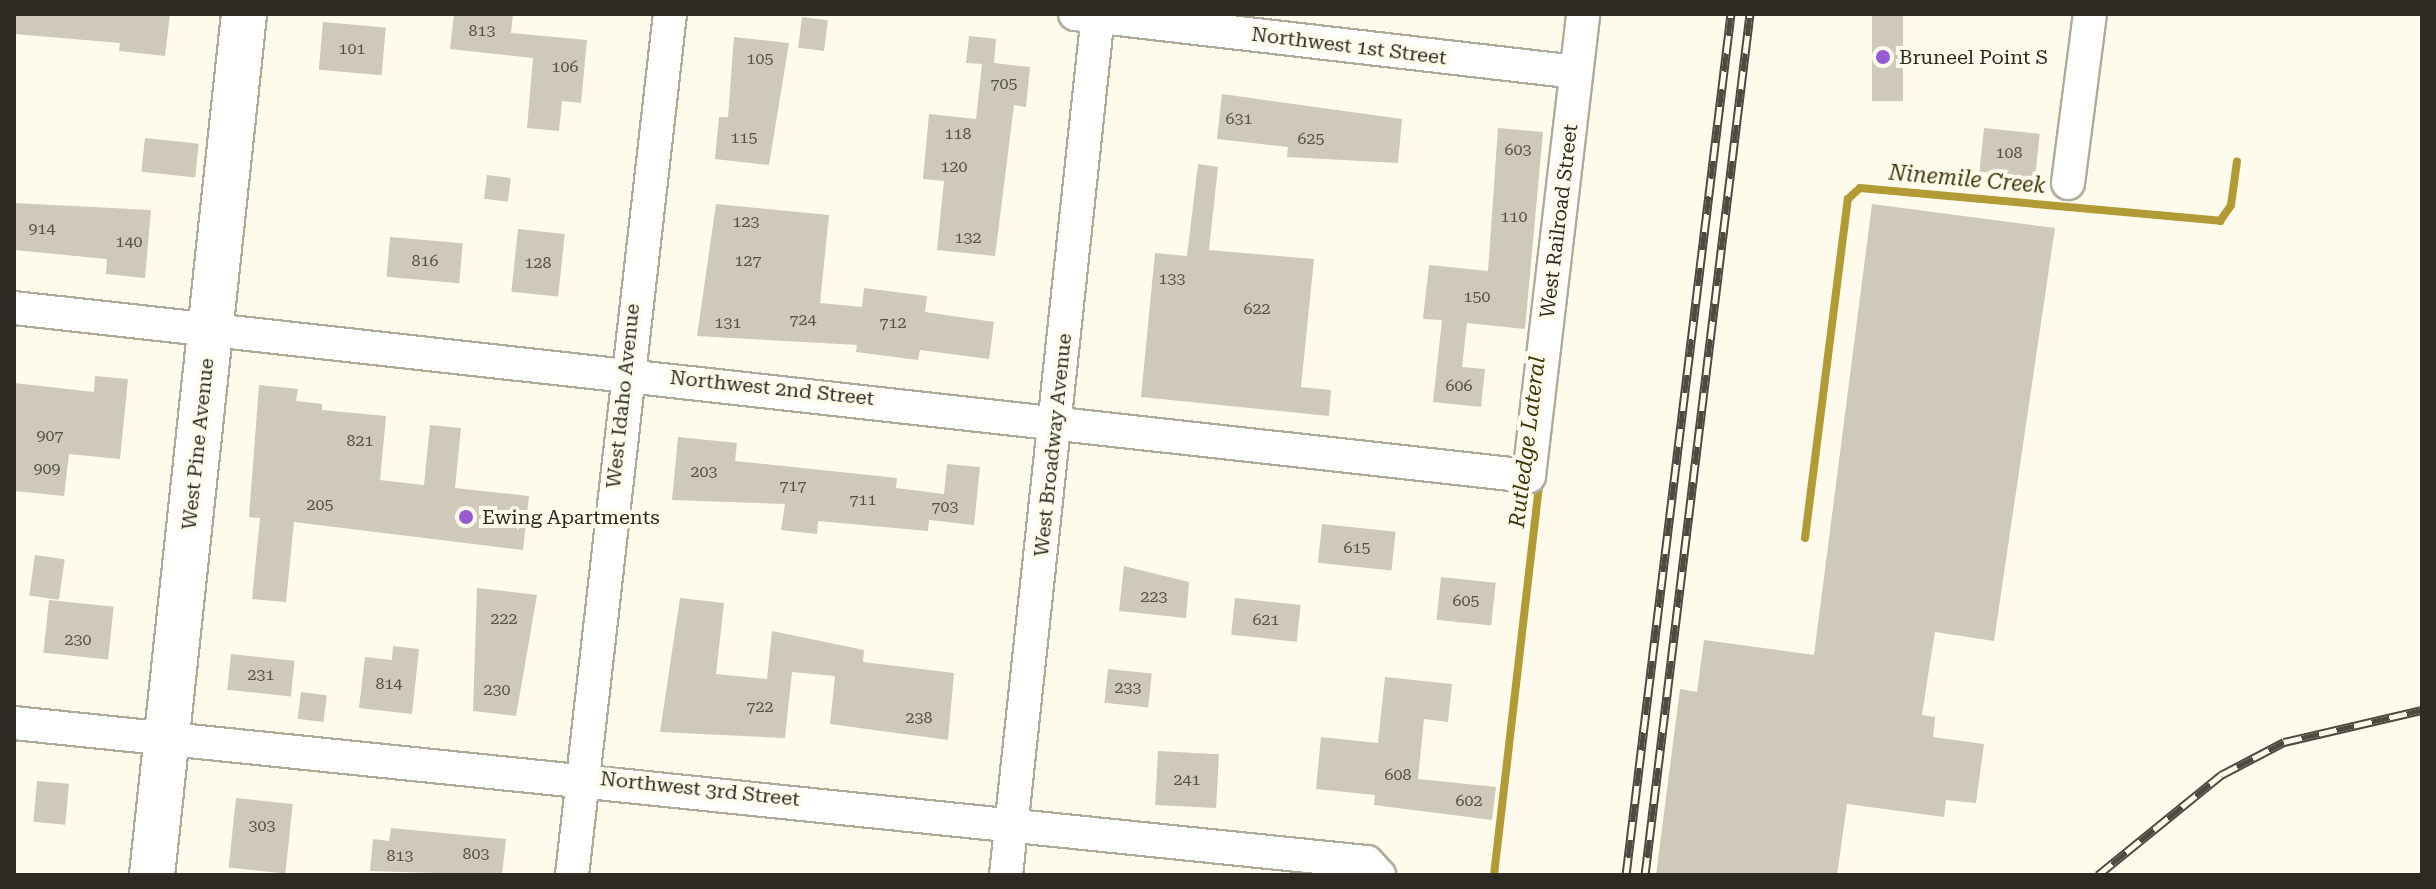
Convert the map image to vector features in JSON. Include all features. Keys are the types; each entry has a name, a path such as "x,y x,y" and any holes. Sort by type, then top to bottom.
{"street":[{"name":"West Pine Avenue","path":"152,875 244,14"},
{"name":"West Idaho Avenue","path":"572,875 625,372 670,14"},
{"name":"West Railroad Street","path":"1529,476 1583,14"},
{"path":"2068,183 2090,14"},
{"name":"Northwest 1st Street","path":"1090,15 1576,72"},
{"name":"West Broadway Avenue","path":"1006,875 1056,418 1090,15"},
{"name":"Northwest 2nd Street","path":"14,308 1056,418 1529,476"},
{"name":"Northwest 3rd Street","path":"14,723 582,776 1367,862 1379,875"}],"building":[{"path":"14,14 170,14 165,56 119,51 120,43 14,34"},
{"path":"454,14 513,14 511,33 587,40 581,103 562,101 559,131 527,128 533,58 450,49"},
{"name":"Bruneel Point S","path":"1872,14 1903,14 1903,101 1872,101"},
{"path":"802,17 828,20 824,51 798,48"},
{"path":"323,22 386,27 382,75 319,70"},
{"path":"969,36 996,39 994,63 1030,67 1026,107 1014,105 995,256 937,250 944,181 923,179 929,114 976,119 982,64 966,63"},
{"path":"734,37 789,43 769,165 715,159 719,117 728,117"},
{"path":"1222,94 1402,119 1398,163 1287,157 1288,147 1217,139"},
{"path":"1498,128 1543,132 1525,329 1467,323 1462,367 1485,369 1481,407 1433,402 1442,320 1423,319 1429,265 1488,271"},
{"path":"1984,128 2040,134 2035,178 1979,172"},
{"path":"145,138 199,144 195,177 141,172"},
{"path":"1198,164 1218,167 1209,250 1314,259 1301,387 1331,390 1329,416 1141,397 1155,253 1187,256"},
{"path":"487,175 511,178 508,202 484,199"},
{"path":"14,203 151,210 145,278 106,274 107,259 14,250"},
{"path":"716,204 829,215 820,303 862,307 864,288 927,296 925,312 994,322 989,359 920,350 918,360 856,352 857,345 697,336"},
{"path":"1872,204 2055,228 1994,641 1935,632 1922,715 1935,717 1933,737 1984,744 1976,803 1946,800 1944,817 1847,804 1837,875 1656,875 1680,689 1697,692 1704,640 1814,655"},
{"path":"518,229 565,234 558,297 511,292"},
{"path":"390,237 463,243 459,283 387,277"},
{"path":"95,376 128,379 120,459 69,454 64,496 14,491 14,383 94,392"},
{"path":"259,385 298,389 296,401 322,404 322,410 386,416 380,480 424,485 430,425 461,428 455,488 529,496 523,550 294,522 286,602 252,599 260,518 249,517"},
{"path":"678,437 737,443 735,461 897,478 896,488 944,494 947,464 980,467 974,525 929,520 928,531 818,521 817,534 781,530 785,504 672,500"},
{"path":"1322,524 1396,532 1392,571 1318,563"},
{"path":"35,555 65,559 59,600 29,596"},
{"path":"1124,566 1189,582 1186,618 1119,611"},
{"path":"1441,577 1496,583 1491,626 1437,620"},
{"path":"477,588 537,595 516,716 473,711"},
{"path":"680,598 724,603 716,674 767,679 772,631 864,650 863,662 954,673 948,740 830,724 835,676 792,672 785,738 660,732"},
{"path":"1235,598 1301,605 1297,642 1231,635"},
{"path":"49,600 114,607 108,660 43,653"},
{"path":"393,646 419,649 412,714 359,708 365,657 392,660"},
{"path":"231,654 295,661 291,696 227,690"},
{"path":"1108,669 1152,674 1148,707 1104,703"},
{"path":"1385,677 1452,684 1448,722 1424,719 1418,779 1496,787 1492,820 1374,805 1375,795 1316,789 1321,737 1378,743"},
{"path":"301,692 327,695 324,722 298,719"},
{"path":"1158,751 1219,754 1216,808 1155,805"},
{"path":"37,781 69,784 65,825 33,822"},
{"path":"236,798 293,804 285,874 229,868"},
{"path":"391,828 506,839 502,875 370,871 373,839 389,841"}],"waterway":[{"name":"Ninemile Creek","path":"1805,538 1848,199 1860,188 2220,221 2231,205 2237,161"},
{"name":"Rutledge Lateral","path":"1494,875 1540,480"}],"railway":[{"path":"1626,875 1731,14"},
{"path":"1645,875 1750,14"},
{"path":"2098,875 2221,775 2284,742 2422,710"}],"place":[{"name":"Bruneel Point S","path":"1883,57"},
{"name":"Ewing Apartments","path":"466,517"}]}
